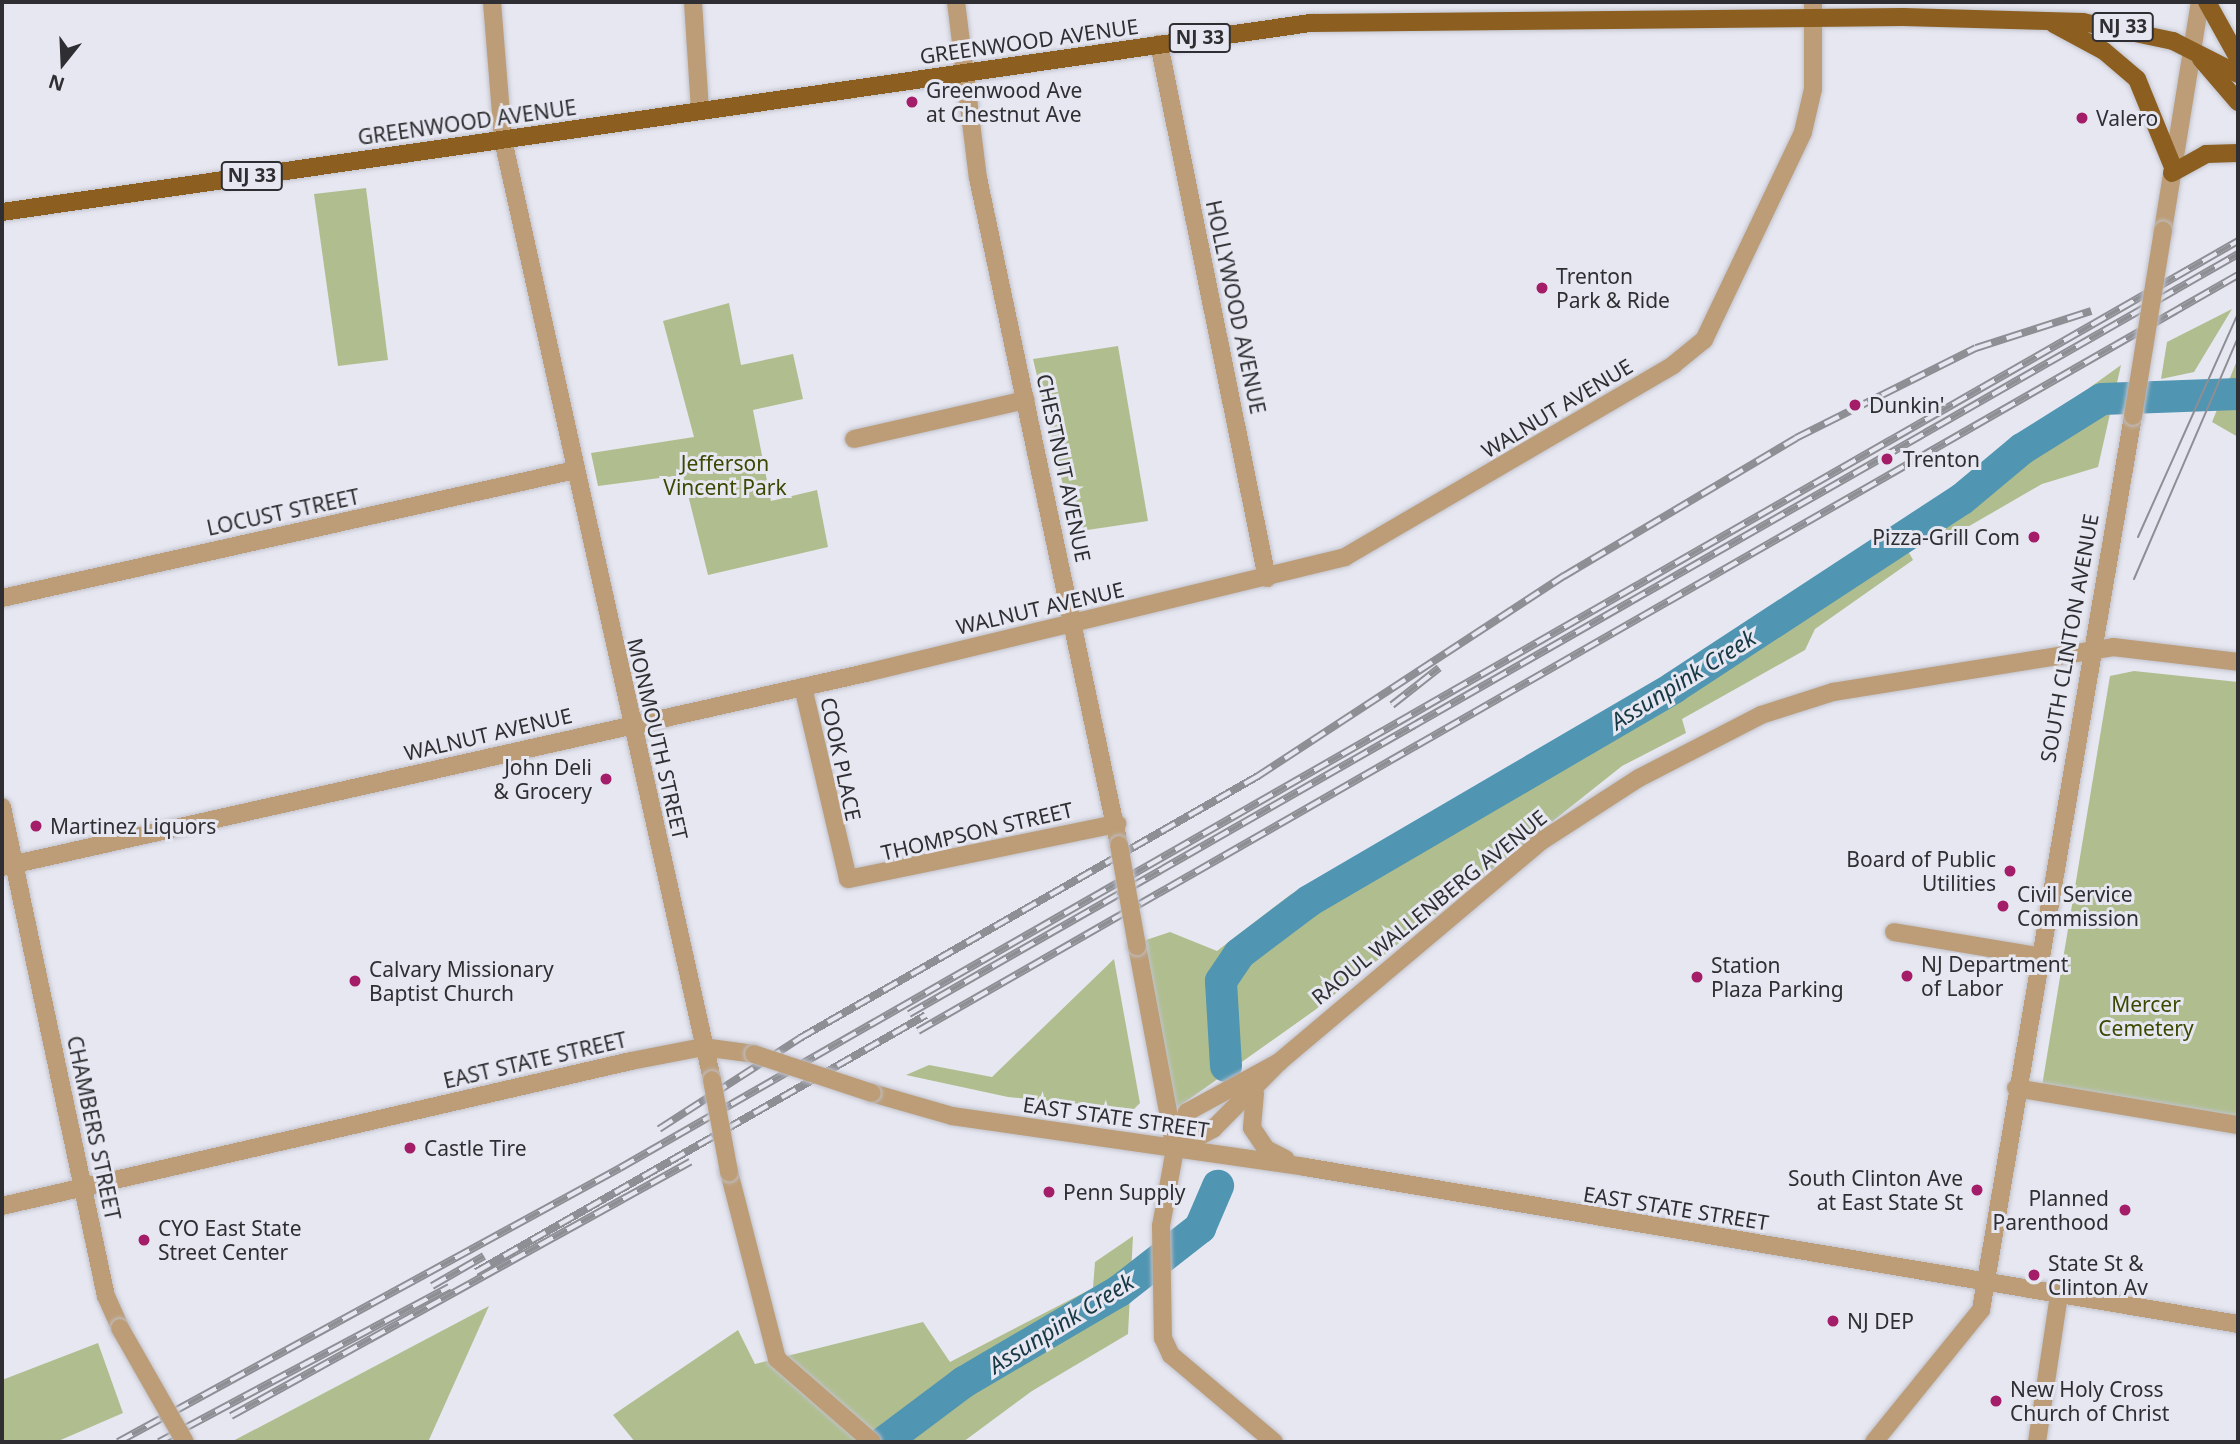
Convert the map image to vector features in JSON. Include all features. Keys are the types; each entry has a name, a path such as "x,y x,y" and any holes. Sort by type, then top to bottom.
{"main road":[{"path":"2207,2 2238,58"},
{"name":"GREENWOOD AVENUE","path":"2,212 1311,23 1812,22 1903,17 2123,27 2192,49"},
{"path":"2051,22 2104,51 2137,79 2173,170 2206,154 2238,153"},
{"name":"NJ 33","path":"2192,49 2238,74"},
{"path":"2192,49 2238,102"}],"street":[{"name":"MONMOUTH STREET","path":"492,2 503,140 712,1080 729,1172 775,1353 830,1408 872,1442"},
{"path":"693,2 700,111"},
{"name":"CHESTNUT AVENUE","path":"956,2 961,75 1072,624 1116,824 1175,1149"},
{"name":"WALNUT AVENUE","path":"8,866 632,724 803,688 1267,578 1368,546 1691,353 1716,318 1803,132 1813,89 1813,2"},
{"name":"SOUTH CLINTON AVENUE","path":"1874,1442 1981,1310 2015,1088 2133,416 2200,2"},
{"name":"HOLLYWOOD AVENUE","path":"1159,44 1267,578"},
{"path":"854,439 1027,400"},
{"name":"LOCUST STREET","path":"2,598 575,470"},
{"name":"RAOUL WALLENBERG AVENUE","path":"1175,1149 1187,1112 1279,1062 1543,840 1696,748 1806,698 2090,649 2121,646 2238,662"},
{"name":"COOK PLACE","path":"803,688 848,879"},
{"name":"CHAMBERS STREET","path":"2,807 8,866 106,1296 120,1328 185,1442"},
{"name":"THOMPSON STREET","path":"848,879 1116,824"},
{"path":"1894,932 2038,956"},
{"name":"EAST STATE STREET","path":"2,1206 82,1185 703,1047 754,1054 952,1116 1305,1167 2238,1324"},
{"name":"RAOUL WALLENBERG AVENUE","path":"1175,1149 1213,1129 1256,1093 1279,1062"},
{"path":"2015,1088 2238,1125"},
{"path":"1256,1093 1249,1116 1258,1138 1271,1154 1305,1167"},
{"path":"1175,1149 1161,1226 1160,1294 1167,1351 1275,1442"},
{"path":"2037,1442 2059,1296"}],"green space":[{"path":"366,188 388,360 338,366 314,194"},
{"name":"Jefferson Vincent Park","path":"729,303 741,365 793,354 803,399 753,410 771,501 817,490 828,547 708,575 683,475 598,486 591,453 694,437 663,321"},
{"path":"2232,309 2194,372 2161,379 2167,342"},
{"path":"1118,346 1148,521 1074,532 1033,359"},
{"path":"2238,358 2238,437 2212,422"},
{"path":"2121,365 2098,467 2042,484 1945,540 1926,506"},
{"path":"1895,527 1913,560 1815,629 1805,650 1682,719 1686,733 1622,766 1315,1010 1174,1110 1143,941 1170,932 1217,951 1290,895 1697,662"},
{"name":"Mercer Cemetery","path":"2134,671 2238,682 2238,1125 2041,1092 2110,676"},
{"path":"1114,959 1140,1103 1134,1109 1008,1097 906,1075 929,1065 992,1077"},
{"path":"1133,1236 1128,1334 1032,1391 963,1442 635,1442 613,1415 738,1330 755,1364 923,1322 950,1362 1093,1288 1095,1262"},
{"path":"489,1306 428,1442 231,1442"},
{"path":"98,1343 123,1413 56,1442 2,1442 2,1380"}],"waterway":[{"name":"Assunpink Creek","path":"1226,1066 1221,981 1239,954 1309,901 1673,688 1962,499 2022,449 2102,399 2238,394"},
{"name":"Assunpink Creek","path":"884,1442 964,1382 1119,1291 1200,1228 1218,1186"}],"tram line":[{"path":"2138,537 2238,313"},
{"path":"2134,579 2238,337"}],"railway":[{"path":"118,1442 620,1168 2238,241"},
{"path":"909,1014 2238,254"},
{"path":"918,1031 2238,275"},
{"path":"659,1129 800,1038 1258,776 1564,576 1796,438 1976,348 2091,311"},
{"path":"1392,705 1439,668"},
{"path":"476,1272 926,1015"},
{"path":"231,1416 690,1162"},
{"path":"432,1286 484,1256"},
{"path":"159,1442 449,1287"}],"place":[{"name":"Greenwood Ave at Chestnut Ave","path":"912,102"},
{"name":"Valero","path":"2082,118"},
{"name":"Trenton Park & Ride","path":"1542,288"},
{"name":"Dunkin'","path":"1855,405"},
{"name":"Trenton","path":"1887,459"},
{"name":"Pizza-Grill Com","path":"2034,537"},
{"name":"John Deli & Grocery","path":"606,779"},
{"name":"Martinez Liquors","path":"36,826"},
{"name":"Board of Public Utilities","path":"2010,871"},
{"name":"Civil Service Commission","path":"2003,906"},
{"name":"NJ Department of Labor","path":"1907,976"},
{"name":"Station Plaza Parking","path":"1697,977"},
{"name":"Calvary Missionary Baptist Church","path":"355,981"},
{"name":"Castle Tire","path":"410,1148"},
{"name":"South Clinton Ave at East State St","path":"1977,1190"},
{"name":"Penn Supply","path":"1049,1192"},
{"name":"Planned Parenthood","path":"2125,1210"},
{"name":"CYO East State Street Center","path":"144,1240"},
{"name":"State St & Clinton Av","path":"2034,1275"},
{"name":"NJ DEP","path":"1833,1321"},
{"name":"New Holy Cross Church of Christ","path":"1996,1401"}]}
